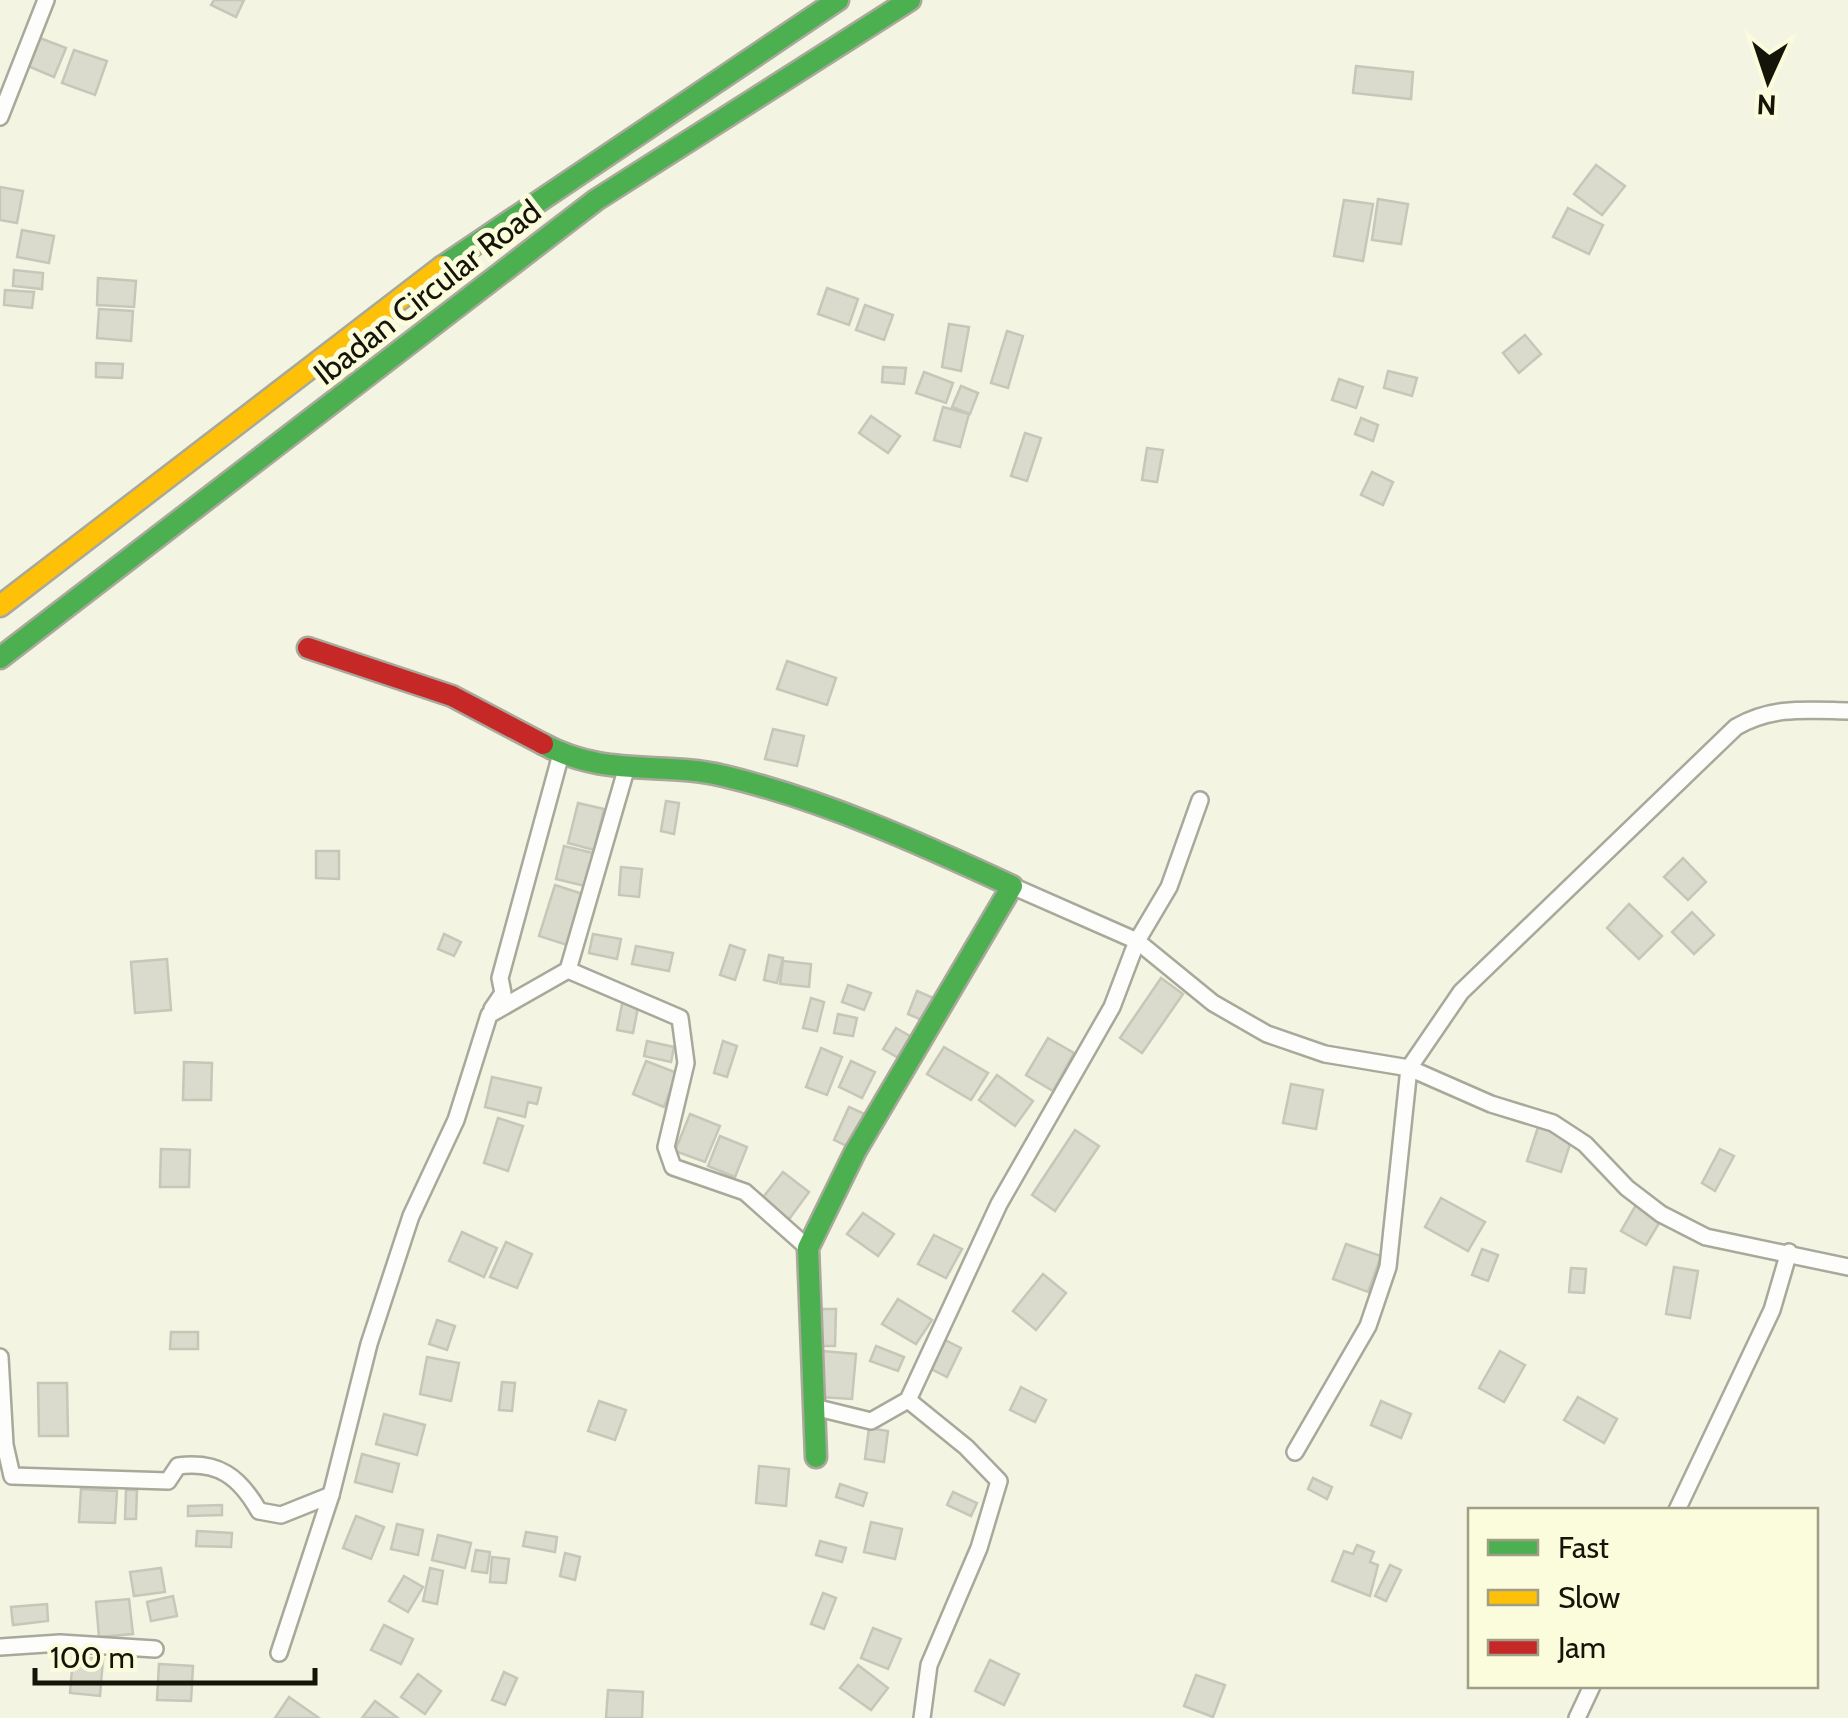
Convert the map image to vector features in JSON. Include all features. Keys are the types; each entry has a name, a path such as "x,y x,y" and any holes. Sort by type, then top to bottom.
{"main road":[{"name":"Ibadan Circular Road","path":"0,606 448,263 838,0"},
{"name":"Ibadan Circular Road","path":"0,658 596,200 910,0"},
{"path":"308,648 452,696 561,754 626,770 721,775 899,833 1012,886 854,1152 808,1248 816,1456"}],"street":[{"path":"0,118 46,0"},
{"path":"1295,1452 1368,1326 1388,1268 1410,1068 1461,992 1736,727 1760,713 1780,710 1848,711"},
{"path":"280,1654 331,1495 369,1344 412,1216 456,1120 488,1015 503,992 500,978 561,754"},
{"path":"488,1015 568,970 626,770"},
{"path":"814,1407 870,1421 908,1400 1000,1204 1112,1007 1137,941 1169,887 1200,800"},
{"path":"1012,886 1137,941 1212,1003 1267,1034 1325,1054 1410,1068 1490,1104 1552,1123 1584,1144 1627,1188 1661,1214 1706,1237 1848,1267"},
{"path":"568,970 680,1018 686,1063 666,1147 674,1167 744,1192 808,1248"},
{"path":"1679,1508 1772,1310 1789,1252"},
{"path":"0,1358 12,1476 168,1481 178,1466 208,1462 243,1483 259,1512 281,1515 331,1495"},
{"path":"908,1400 966,1447 999,1481 979,1548 929,1665 922,1718"},
{"path":"0,1647 60,1643 155,1650"},
{"path":"1576,1718 1591,1688"}],"building":[{"path":"214,0 244,0 236,17 211,5"},
{"path":"40,38 66,48 54,77 28,66"},
{"path":"74,50 107,61 95,95 62,83"},
{"path":"1356,66 1413,72 1411,99 1353,93"},
{"path":"1596,165 1625,186 1602,215 1574,194"},
{"path":"0,187 23,191 17,223 0,220"},
{"path":"1378,199 1408,204 1401,244 1372,240"},
{"path":"1344,200 1373,204 1363,261 1334,256"},
{"path":"1568,208 1603,225 1589,254 1553,237"},
{"path":"22,230 54,236 49,263 17,257"},
{"path":"14,270 43,273 42,289 13,286"},
{"path":"98,278 136,281 134,307 97,305"},
{"path":"827,288 858,299 849,325 818,314"},
{"path":"5,290 34,292 32,308 4,305"},
{"path":"865,305 893,315 884,340 856,330"},
{"path":"99,309 133,311 131,341 97,338"},
{"path":"949,324 969,327 961,371 942,367"},
{"path":"1007,331 1023,336 1008,388 991,383"},
{"path":"1525,335 1541,354 1519,373 1503,353"},
{"path":"96,363 123,364 122,378 96,377"},
{"path":"883,367 906,368 904,384 882,382"},
{"path":"1388,371 1417,378 1412,396 1384,388"},
{"path":"924,372 953,383 946,403 916,393"},
{"path":"1339,379 1363,387 1356,408 1332,400"},
{"path":"961,386 978,393 970,414 952,407"},
{"path":"943,407 969,414 960,447 934,440"},
{"path":"871,416 900,436 888,453 859,433"},
{"path":"1361,418 1378,425 1373,441 1355,434"},
{"path":"1025,433 1041,438 1027,481 1011,476"},
{"path":"1147,448 1163,450 1157,482 1142,480"},
{"path":"1372,472 1393,482 1383,505 1361,495"},
{"path":"787,661 836,678 827,705 777,689"},
{"path":"773,729 804,736 797,766 765,759"},
{"path":"666,801 679,803 674,834 661,831"},
{"path":"578,803 604,809 594,850 568,843"},
{"path":"564,846 593,853 585,886 556,879"},
{"path":"316,851 339,851 339,879 316,878"},
{"path":"1683,858 1706,882 1688,900 1664,877"},
{"path":"621,867 642,869 639,897 619,895"},
{"path":"555,885 583,894 567,945 539,936"},
{"path":"1629,904 1662,936 1639,959 1607,928"},
{"path":"1692,912 1714,935 1694,954 1672,932"},
{"path":"444,934 461,942 454,956 438,949"},
{"path":"593,934 621,939 617,959 589,953"},
{"path":"730,945 745,950 735,980 720,975"},
{"path":"636,946 673,953 669,971 632,964"},
{"path":"769,955 783,958 777,983 764,980"},
{"path":"167,959 171,1010 135,1013 131,962"},
{"path":"783,961 811,964 809,987 780,984"},
{"path":"1161,978 1183,994 1142,1053 1120,1038"},
{"path":"848,985 871,993 864,1010 842,1002"},
{"path":"917,991 938,1000 929,1023 908,1014"},
{"path":"811,998 824,1002 817,1031 803,1028"},
{"path":"623,999 639,1002 633,1033 617,1030"},
{"path":"838,1014 857,1018 853,1036 834,1033"},
{"path":"896,1028 915,1039 902,1060 883,1049"},
{"path":"1048,1038 1074,1053 1053,1091 1026,1075"},
{"path":"647,1041 674,1047 671,1062 644,1056"},
{"path":"723,1041 737,1046 727,1077 714,1073"},
{"path":"944,1047 988,1073 971,1100 927,1074"},
{"path":"821,1048 842,1057 827,1095 806,1087"},
{"path":"646,1061 677,1073 664,1107 633,1094"},
{"path":"851,1061 875,1072 862,1098 839,1087"},
{"path":"184,1062 212,1063 211,1100 183,1100"},
{"path":"997,1075 1033,1101 1015,1126 979,1100"},
{"path":"492,1077 541,1088 537,1104 528,1102 525,1117 485,1107"},
{"path":"1291,1084 1323,1090 1316,1129 1283,1123"},
{"path":"849,1107 865,1114 849,1147 834,1140"},
{"path":"690,1114 720,1126 705,1162 675,1151"},
{"path":"498,1118 523,1126 508,1171 484,1163"},
{"path":"1538,1127 1572,1138 1561,1172 1527,1161"},
{"path":"1075,1130 1099,1146 1055,1211 1032,1195"},
{"path":"720,1136 747,1147 735,1177 708,1166"},
{"path":"161,1149 190,1150 189,1187 160,1187"},
{"path":"1720,1149 1734,1156 1715,1191 1702,1183"},
{"path":"783,1172 809,1192 787,1222 760,1201"},
{"path":"1441,1198 1485,1222 1468,1251 1425,1227"},
{"path":"1636,1205 1661,1220 1646,1245 1621,1231"},
{"path":"863,1213 894,1234 878,1256 847,1234"},
{"path":"462,1232 497,1248 484,1277 449,1261"},
{"path":"934,1235 962,1249 946,1278 918,1264"},
{"path":"506,1242 532,1254 517,1288 490,1277"},
{"path":"1346,1244 1381,1256 1368,1292 1333,1279"},
{"path":"1482,1249 1498,1255 1488,1281 1472,1275"},
{"path":"1674,1267 1698,1271 1690,1318 1666,1314"},
{"path":"1571,1268 1586,1269 1584,1293 1569,1292"},
{"path":"1043,1274 1066,1293 1036,1330 1013,1311"},
{"path":"898,1299 932,1320 916,1344 882,1324"},
{"path":"822,1309 836,1309 835,1346 821,1346"},
{"path":"437,1320 455,1326 447,1350 429,1344"},
{"path":"171,1332 198,1332 198,1349 170,1349"},
{"path":"945,1340 961,1348 947,1377 931,1369"},
{"path":"876,1346 904,1357 898,1371 870,1361"},
{"path":"823,1351 856,1354 852,1399 820,1397"},
{"path":"1500,1351 1525,1365 1504,1402 1479,1388"},
{"path":"427,1357 459,1363 451,1401 420,1394"},
{"path":"502,1382 515,1383 512,1411 499,1410"},
{"path":"38,1383 67,1383 68,1436 39,1436"},
{"path":"1021,1387 1046,1400 1035,1422 1010,1410"},
{"path":"1578,1397 1617,1419 1604,1443 1564,1420"},
{"path":"599,1401 626,1410 615,1440 588,1431"},
{"path":"1381,1401 1411,1414 1401,1438 1371,1425"},
{"path":"384,1414 425,1425 417,1455 376,1444"},
{"path":"869,1428 888,1431 884,1462 865,1459"},
{"path":"362,1454 399,1464 392,1492 355,1482"},
{"path":"759,1466 789,1469 786,1506 756,1503"},
{"path":"1313,1478 1332,1487 1327,1499 1308,1489"},
{"path":"840,1484 867,1493 863,1506 836,1497"},
{"path":"81,1489 117,1491 115,1523 79,1522"},
{"path":"126,1490 137,1490 136,1519 125,1519"},
{"path":"953,1492 977,1503 971,1516 947,1505"},
{"path":"222,1505 222,1515 188,1516 188,1506"},
{"path":"356,1516 384,1527 371,1559 343,1548"},
{"path":"871,1522 902,1529 895,1559 864,1552"},
{"path":"397,1524 423,1530 418,1555 391,1549"},
{"path":"197,1531 232,1533 231,1547 196,1546"},
{"path":"526,1532 557,1537 555,1552 523,1546"},
{"path":"438,1535 471,1543 465,1568 432,1560"},
{"path":"820,1541 846,1548 842,1562 816,1555"},
{"path":"1357,1545 1374,1552 1370,1562 1378,1565 1370,1596 1332,1581 1344,1551 1353,1554"},
{"path":"476,1550 490,1552 487,1573 472,1571"},
{"path":"565,1553 580,1557 575,1580 560,1576"},
{"path":"492,1557 509,1559 506,1583 490,1582"},
{"path":"1390,1565 1401,1570 1386,1601 1375,1596"},
{"path":"161,1568 165,1592 134,1596 130,1572"},
{"path":"430,1568 443,1571 437,1604 423,1601"},
{"path":"404,1576 423,1587 408,1612 389,1601"},
{"path":"823,1593 836,1598 824,1629 811,1624"},
{"path":"173,1596 177,1616 151,1621 147,1602"},
{"path":"129,1599 133,1634 99,1637 96,1602"},
{"path":"47,1604 48,1621 13,1625 11,1607"},
{"path":"384,1625 413,1639 401,1664 371,1650"},
{"path":"873,1628 901,1639 888,1669 861,1658"},
{"path":"73,1657 103,1659 100,1696 70,1693"},
{"path":"990,1660 1019,1674 1004,1705 975,1691"},
{"path":"159,1664 193,1666 191,1701 157,1700"},
{"path":"858,1665 888,1688 871,1710 840,1688"},
{"path":"504,1672 517,1678 505,1705 492,1700"},
{"path":"418,1674 441,1691 425,1714 401,1697"},
{"path":"1196,1675 1225,1685 1213,1717 1184,1706"},
{"path":"608,1690 643,1692 642,1718 606,1718"},
{"path":"289,1697 319,1718 275,1718"},
{"path":"375,1701 398,1718 362,1718"}],"traffic: fast":[{"path":"443,266 838,0"},
{"path":"0,658 596,200 910,0"},
{"path":"543,744 589,761 701,772 798,797 871,824 1012,886 855,1152 808,1248 816,1457"}],"traffic: slow":[{"path":"0,606 443,266"}],"traffic: jam":[{"path":"308,648 452,696 543,744"}]}
